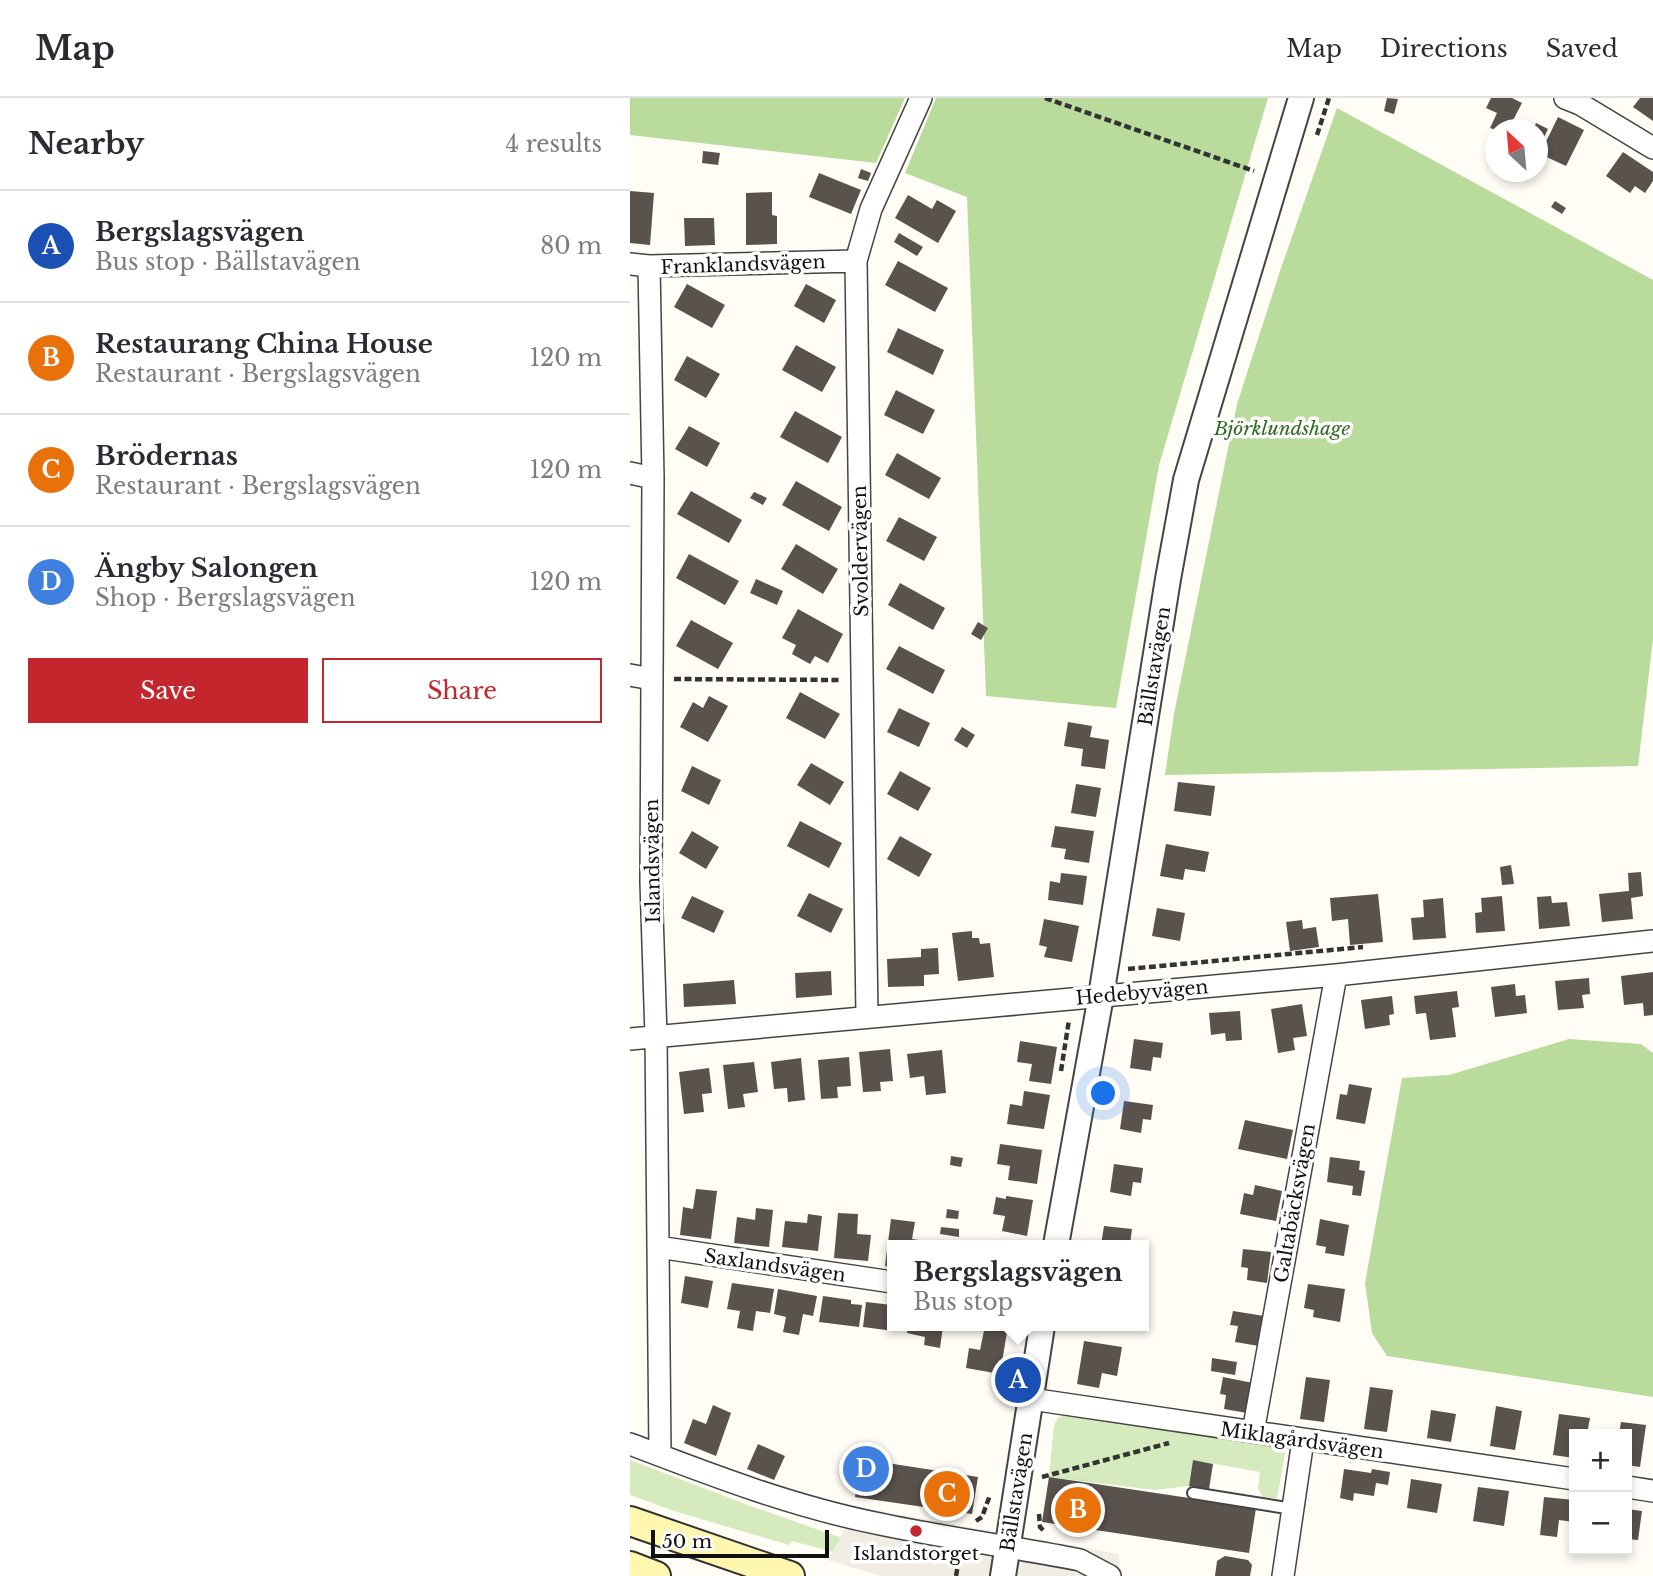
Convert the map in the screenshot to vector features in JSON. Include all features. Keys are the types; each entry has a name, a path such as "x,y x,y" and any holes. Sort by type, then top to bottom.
{"main road":[{"path":"630,1521 790,1576"},
{"path":"630,1566 656,1576"}],"street":[{"name":"Svoldervägen","path":"867,1016 856,261 871,209 921,98"},
{"name":"Bällstavägen","path":"1057,1240 1112,995 1168,579 1186,480 1301,98"},
{"path":"1566,98 1653,148"},
{"name":"Franklandsvägen","path":"640,265 856,261"},
{"name":"Islandsvägen","path":"640,265 653,478 652,679 640,880 656,1036 660,1455"},
{"path":"630,473 653,478"},
{"path":"630,675 652,679"},
{"name":"Hedebyvägen","path":"630,1039 1336,975 1653,941"},
{"name":"Galtabäcksvägen","path":"1253,1432 1336,975"},
{"name":"Saxlandsvägen","path":"658,1248 887,1281"},
{"name":"Bällstavägen","path":"1003,1576 1022,1468 1041,1331"},
{"name":"Miklagårdsvägen","path":"1031,1399 1569,1478"},
{"path":"1283,1576 1303,1440"},
{"path":"630,1444 760,1492 878,1524 1080,1560 1110,1576"},
{"path":"1632,1488 1653,1490"}],"lane":[{"path":"1193,1493 1293,1509"}],"path":[{"path":"1045,98 1254,171"},
{"path":"1317,136 1329,98"},
{"path":"652,679 862,680"},
{"path":"1112,995 1129,955"},
{"path":"1041,1477 1172,1442"}],"green space":[{"path":"630,98 905,98 876,163 630,135"},
{"path":"936,98 1268,98 1159,465 1116,708 986,696 967,197 905,173"},
{"name":"Björklundshage","path":"1337,108 1653,280 1653,639 1638,766 1165,775 1174,714 1237,404"},
{"path":"1569,1039 1641,1044 1653,1053 1653,1397 1387,1356 1372,1333 1365,1283 1402,1078 1449,1075"},
{"path":"1071,1414 1277,1445 1285,1453 1277,1499 1263,1497 1258,1488 1260,1472 1193,1460 1189,1486 1155,1490 1049,1477 1054,1425 1059,1417"},
{"path":"630,1460 862,1545 922,1576 792,1541 789,1545 630,1495"}],"shaded area":[{"name":"Islandstorget","path":"857,1507 1119,1554 1119,1576 880,1576 828,1560"}],"building":[{"path":"1387,98 1398,99 1394,114 1384,111"},
{"path":"1491,98 1512,98 1522,103 1514,119 1494,119 1497,113 1486,108"},
{"path":"1640,98 1653,98 1653,121 1633,107"},
{"path":"1558,117 1584,130 1566,166 1548,158 1548,138"},
{"path":"703,151 720,153 718,165 702,163"},
{"path":"1623,152 1653,172 1653,181 1645,193 1635,186 1630,193 1606,176"},
{"path":"861,169 871,173 868,181 858,178"},
{"path":"819,173 861,190 851,214 809,197"},
{"path":"630,191 654,193 650,245 630,243"},
{"path":"772,192 772,215 777,216 777,244 746,245 746,193"},
{"path":"908,195 932,209 937,200 956,211 938,243 895,218"},
{"path":"1555,201 1566,208 1562,214 1551,207"},
{"path":"684,218 714,218 715,245 685,246"},
{"path":"899,233 923,247 917,256 894,242"},
{"path":"898,261 948,288 935,312 885,285"},
{"path":"687,284 725,305 712,328 674,307"},
{"path":"806,284 836,300 824,323 794,306"},
{"path":"898,328 944,350 933,375 887,352"},
{"path":"796,345 836,367 822,392 782,370"},
{"path":"687,356 720,374 706,398 674,380"},
{"path":"896,390 935,410 923,434 884,415"},
{"path":"795,411 842,437 828,463 780,437"},
{"path":"689,426 720,443 707,467 675,449"},
{"path":"897,453 941,478 929,499 885,475"},
{"path":"796,481 842,507 829,531 782,505"},
{"path":"691,491 742,520 729,543 677,514"},
{"path":"754,492 767,498 763,505 750,498"},
{"path":"899,517 937,537 924,561 886,541"},
{"path":"796,544 838,569 823,594 781,569"},
{"path":"689,554 739,581 725,605 676,578"},
{"path":"756,579 783,591 777,605 750,593"},
{"path":"900,583 945,608 933,630 888,605"},
{"path":"798,609 843,634 828,663 815,656 810,664 792,654 796,645 782,638"},
{"path":"691,620 733,643 718,669 676,646"},
{"path":"978,622 988,628 981,640 971,634"},
{"path":"899,646 945,670 933,694 886,669"},
{"path":"800,692 840,714 825,739 786,718"},
{"path":"709,696 728,706 708,742 680,727 693,702 703,708"},
{"path":"899,708 930,723 919,747 887,732"},
{"path":"1068,722 1092,726 1090,737 1109,740 1105,769 1081,766 1083,749 1064,746"},
{"path":"962,727 975,735 967,748 954,740"},
{"path":"811,763 844,782 830,805 797,785"},
{"path":"692,766 721,780 709,805 681,791"},
{"path":"900,771 931,788 918,811 887,794"},
{"path":"1178,782 1215,786 1211,816 1174,811"},
{"path":"1076,784 1101,788 1096,817 1071,813"},
{"path":"800,821 842,843 829,868 787,846"},
{"path":"1055,826 1094,831 1089,863 1064,859 1066,849 1051,847"},
{"path":"692,831 719,847 706,869 679,853"},
{"path":"900,836 932,854 919,877 887,859"},
{"path":"1166,844 1209,852 1205,872 1185,869 1183,880 1160,876"},
{"path":"1511,865 1514,884 1502,885 1500,867"},
{"path":"1641,872 1643,896 1631,898 1633,919 1602,922 1599,894 1629,891 1628,873"},
{"path":"1061,873 1087,876 1083,905 1048,900 1050,881 1060,883"},
{"path":"809,893 843,909 831,933 797,916"},
{"path":"1378,894 1383,942 1350,945 1348,919 1332,921 1330,898"},
{"path":"692,896 724,911 714,933 681,918"},
{"path":"1502,896 1505,931 1476,933 1475,913 1482,912 1481,898"},
{"path":"1551,896 1552,903 1567,902 1570,926 1539,929 1537,897"},
{"path":"1443,898 1446,938 1413,940 1411,918 1424,917 1423,900"},
{"path":"1157,908 1185,913 1180,941 1152,936"},
{"path":"1044,919 1079,926 1072,962 1044,957 1047,947 1039,945"},
{"path":"1302,920 1303,929 1316,927 1319,947 1290,951 1286,922"},
{"path":"972,931 972,938 979,938 980,944 990,943 994,977 958,981 952,933"},
{"path":"938,948 939,974 924,975 924,986 888,987 887,959 921,957 921,949"},
{"path":"831,971 832,995 796,998 795,973"},
{"path":"1653,972 1653,1015 1644,1016 1643,1003 1624,1005 1621,976"},
{"path":"1589,978 1590,994 1582,995 1584,1008 1558,1010 1555,981"},
{"path":"734,980 736,1004 684,1007 683,984"},
{"path":"1515,984 1516,996 1525,995 1527,1013 1495,1017 1491,987"},
{"path":"1457,991 1459,1007 1452,1008 1456,1037 1430,1040 1426,1013 1416,1014 1414,996"},
{"path":"1392,996 1394,1014 1389,1015 1390,1025 1365,1029 1361,1000"},
{"path":"1302,1004 1307,1036 1293,1038 1295,1050 1278,1053 1271,1009"},
{"path":"1240,1011 1242,1040 1226,1041 1225,1033 1211,1035 1209,1013"},
{"path":"1134,1039 1163,1043 1161,1058 1153,1057 1151,1071 1130,1068"},
{"path":"1020,1041 1057,1047 1051,1084 1029,1081 1032,1064 1017,1062"},
{"path":"890,1049 893,1081 880,1082 881,1091 863,1092 859,1052"},
{"path":"942,1050 946,1093 926,1095 924,1076 910,1078 907,1054"},
{"path":"849,1057 851,1086 837,1087 838,1098 821,1099 818,1060"},
{"path":"801,1058 805,1100 788,1102 787,1088 774,1089 771,1062"},
{"path":"754,1062 758,1092 743,1094 745,1107 728,1109 723,1065"},
{"path":"709,1068 712,1093 702,1094 704,1112 684,1114 679,1072"},
{"path":"1349,1084 1372,1088 1365,1124 1336,1119 1340,1094 1347,1095"},
{"path":"1024,1091 1050,1095 1044,1129 1007,1124 1010,1104 1022,1106"},
{"path":"1124,1101 1153,1105 1151,1120 1143,1119 1141,1133 1120,1129"},
{"path":"1245,1120 1293,1130 1287,1159 1238,1149"},
{"path":"1000,1144 1042,1150 1037,1184 1008,1180 1010,1166 997,1164"},
{"path":"951,1156 963,1158 961,1167 950,1165"},
{"path":"1330,1157 1360,1161 1359,1170 1365,1171 1361,1196 1352,1195 1353,1186 1327,1182"},
{"path":"1114,1164 1143,1168 1141,1183 1133,1182 1131,1196 1110,1192"},
{"path":"1255,1185 1282,1191 1276,1221 1240,1214 1244,1193 1253,1195"},
{"path":"696,1189 717,1191 711,1239 680,1235 683,1207 693,1209"},
{"path":"1006,1196 1033,1200 1027,1236 1002,1231 1005,1216 993,1214 996,1197 1006,1199"},
{"path":"756,1208 773,1210 769,1247 734,1243 737,1217 755,1220"},
{"path":"947,1209 959,1211 958,1219 946,1218"},
{"path":"838,1213 858,1214 857,1234 871,1235 868,1261 834,1258"},
{"path":"808,1214 822,1216 818,1251 782,1247 785,1221 807,1223"},
{"path":"891,1219 915,1222 912,1239 918,1240 888,1240"},
{"path":"1320,1219 1349,1225 1344,1256 1325,1253 1326,1247 1316,1245"},
{"path":"1104,1226 1132,1229 1131,1240 1102,1240"},
{"path":"941,1227 959,1229 959,1237 940,1234"},
{"path":"1243,1249 1271,1252 1267,1283 1247,1280 1248,1268 1241,1267"},
{"path":"685,1276 713,1281 708,1308 681,1303"},
{"path":"732,1283 774,1289 770,1313 756,1311 753,1331 737,1328 740,1311 727,1309"},
{"path":"1308,1284 1345,1289 1340,1322 1313,1317 1314,1310 1304,1308"},
{"path":"778,1289 817,1296 813,1316 803,1314 799,1335 783,1332 786,1317 774,1314"},
{"path":"823,1296 851,1300 851,1304 862,1305 859,1327 819,1322"},
{"path":"866,1302 887,1304 887,1330 863,1327"},
{"path":"1233,1311 1264,1316 1259,1346 1235,1342 1238,1326 1230,1325"},
{"path":"942,1331 940,1348 924,1345 925,1337 907,1333"},
{"path":"984,1331 1007,1331 1000,1374 966,1368 969,1348 980,1350"},
{"path":"1084,1341 1122,1347 1117,1376 1102,1373 1099,1388 1077,1384"},
{"path":"1212,1358 1237,1362 1235,1375 1211,1371"},
{"path":"1223,1377 1253,1383 1247,1413 1224,1409 1226,1395 1220,1394"},
{"path":"1306,1377 1330,1380 1324,1422 1300,1419"},
{"path":"1370,1387 1393,1390 1387,1432 1364,1429"},
{"path":"713,1405 731,1413 716,1456 684,1443 693,1419 706,1424"},
{"path":"1496,1406 1522,1411 1515,1450 1490,1446"},
{"path":"1431,1410 1456,1414 1451,1442 1427,1438"},
{"path":"1559,1414 1590,1418 1588,1429 1569,1429 1569,1457 1553,1455"},
{"path":"1621,1422 1646,1425 1640,1467 1632,1466 1632,1429 1620,1429"},
{"path":"758,1444 785,1456 774,1480 747,1469"},
{"path":"861,1459 978,1477 972,1514 855,1497"},
{"path":"1193,1460 1213,1464 1209,1489 1189,1486"},
{"path":"1344,1469 1371,1473 1372,1469 1390,1472 1388,1485 1376,1483 1374,1496 1354,1493 1353,1501 1340,1498"},
{"path":"1049,1477 1256,1508 1249,1553 1042,1522"},
{"path":"1411,1479 1442,1484 1437,1513 1407,1508"},
{"path":"1478,1487 1509,1491 1504,1526 1473,1521"},
{"path":"1544,1497 1569,1500 1569,1521 1559,1520 1557,1537 1540,1535"},
{"path":"1632,1510 1642,1511 1638,1540 1632,1539"},
{"path":"1225,1556 1248,1560 1252,1565 1250,1576 1215,1576 1217,1561"}],"place":[{"name":"Bergslagsvägen","path":"1018,1380"},
{"name":"Ängby Salongen","path":"866,1469"},
{"name":"Brödernas","path":"947,1494"},
{"name":"Restaurang China House","path":"1078,1510"},
{"name":"Islandstorget","path":"916,1531"}]}
